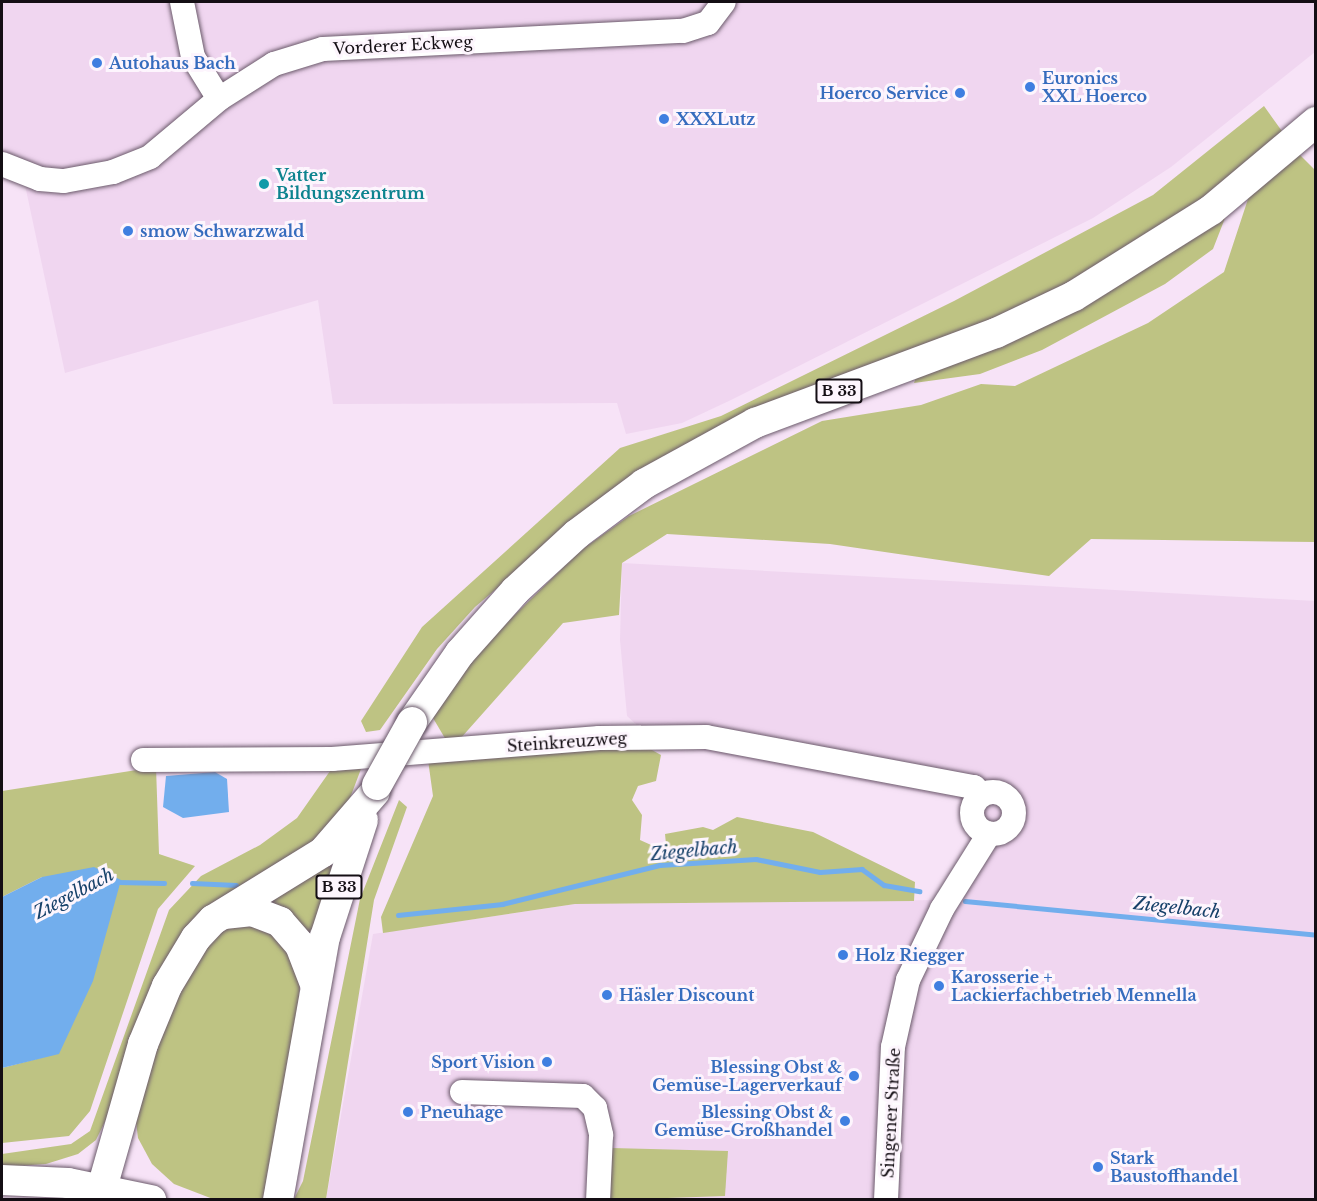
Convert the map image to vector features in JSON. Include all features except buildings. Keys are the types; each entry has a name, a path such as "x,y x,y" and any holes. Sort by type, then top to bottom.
{"main road":[{"name":"B 33","path":"278,1200 315,984 338,890 376,789 412,722 460,653 515,591 577,534 644,484 755,423 996,333 1074,296 1211,210 1316,122"},
{"path":"101,1194 156,1008 196,938 221,915 323,852 376,789"},
{"path":"221,915 252,911 280,922 300,945 315,984"},
{"path":"2,1180 151,1200"}],"street":[{"path":"182,2 193,57 219,99"},
{"name":"Vorderer Eckweg","path":"2,164 40,179 64,181 113,172 150,156 219,99 274,64 332,47 671,33 708,22 724,2"},
{"name":"Steinkreuzweg","path":"143,760 332,759 599,738 706,736 974,787 982,795"},
{"path":"982,795 1005,796 1014,809 1005,830 989,834 972,817 982,795"},
{"name":"Singener Straße","path":"886,1200 893,1047 908,980 942,909 989,834"},
{"path":"462,1092 583,1096 595,1108 601,1135 598,1200"}],"shaded area":[{"path":"2,2 1315,2 1315,52 1171,167 1093,218 682,423 626,434 617,403 333,404 318,300 65,373 25,185 2,155"},
{"path":"622,563 1315,601 1315,1199 326,1200 373,934 575,904 940,900 977,840 962,800 694,749 640,728 627,716 620,640"}],"green space":[{"path":"1264,106 1284,134 1160,233 1027,308 583,515 475,607 437,649 380,730 366,732 361,721 422,627 620,448 721,416 954,301 1153,195"},
{"path":"1297,152 1315,170 1315,542 1091,539 1049,576 830,544 667,534 622,563 619,615 563,623 460,739 446,740 433,718 476,653 580,551 629,516 822,421 921,405 981,384 1015,386 1148,323 1224,272 1249,196"},
{"path":"1227,213 1213,249 1165,284 1042,350 980,374 914,383 916,377 1073,311"},
{"path":"643,745 661,755 656,781 638,786 632,800 642,815 640,840 660,849 666,844 665,834 703,827 713,830 737,817 813,832 915,882 914,901 575,904 383,933 381,917 433,796 428,760"},
{"path":"156,767 159,854 195,866 158,909 90,1111 69,1136 2,1143 2,1068 59,1053 42,877 2,897 2,791"},
{"path":"361,769 347,806 321,840 211,905 96,1140 78,1154 46,1164 2,1167 2,1154 71,1144 90,1131 169,910 201,876 260,845 297,818 330,771"},
{"path":"399,800 407,807 374,900 326,1199 294,1199 303,1181 360,899"},
{"path":"342,843 313,955 243,905"},
{"path":"239,921 280,930 300,978 299,1009 263,1199 213,1199 174,1184 152,1164 138,1138 135,1114 173,994 217,932"},
{"path":"612,1148 728,1151 725,1196 610,1200"}],"water":[{"path":"215,772 227,779 229,812 183,818 163,807 166,776"},
{"path":"94,867 121,880 93,981 59,1054 2,1068 2,897 42,877"}],"waterway":[{"name":"Ziegelbach","path":"398,915 502,904 660,865 756,859 820,872 862,869 884,885 919,891"},
{"name":"Ziegelbach","path":"118,882 164,883"},
{"name":"Ziegelbach","path":"192,883 236,885"},
{"name":"Ziegelbach","path":"965,901 1316,935"}],"place":[{"name":"Autohaus Bach","path":"97,63"},
{"name":"Euronics XXL Hoerco","path":"1030,87"},
{"name":"Hoerco Service","path":"960,93"},
{"name":"XXXLutz","path":"664,119"},
{"name":"Vatter Bildungszentrum","path":"264,184"},
{"name":"smow Schwarzwald","path":"128,231"},
{"name":"Holz Riegger","path":"843,955"},
{"name":"Karosserie + Lackierfachbetrieb Mennella","path":"939,986"},
{"name":"Häsler Discount","path":"607,995"},
{"name":"Sport Vision","path":"547,1062"},
{"name":"Blessing Obst & Gemüse-Lagerverkauf","path":"854,1076"},
{"name":"Pneuhage","path":"408,1112"},
{"name":"Blessing Obst & Gemüse-Großhandel","path":"845,1121"},
{"name":"Stark Baustoffhandel","path":"1098,1167"}]}
